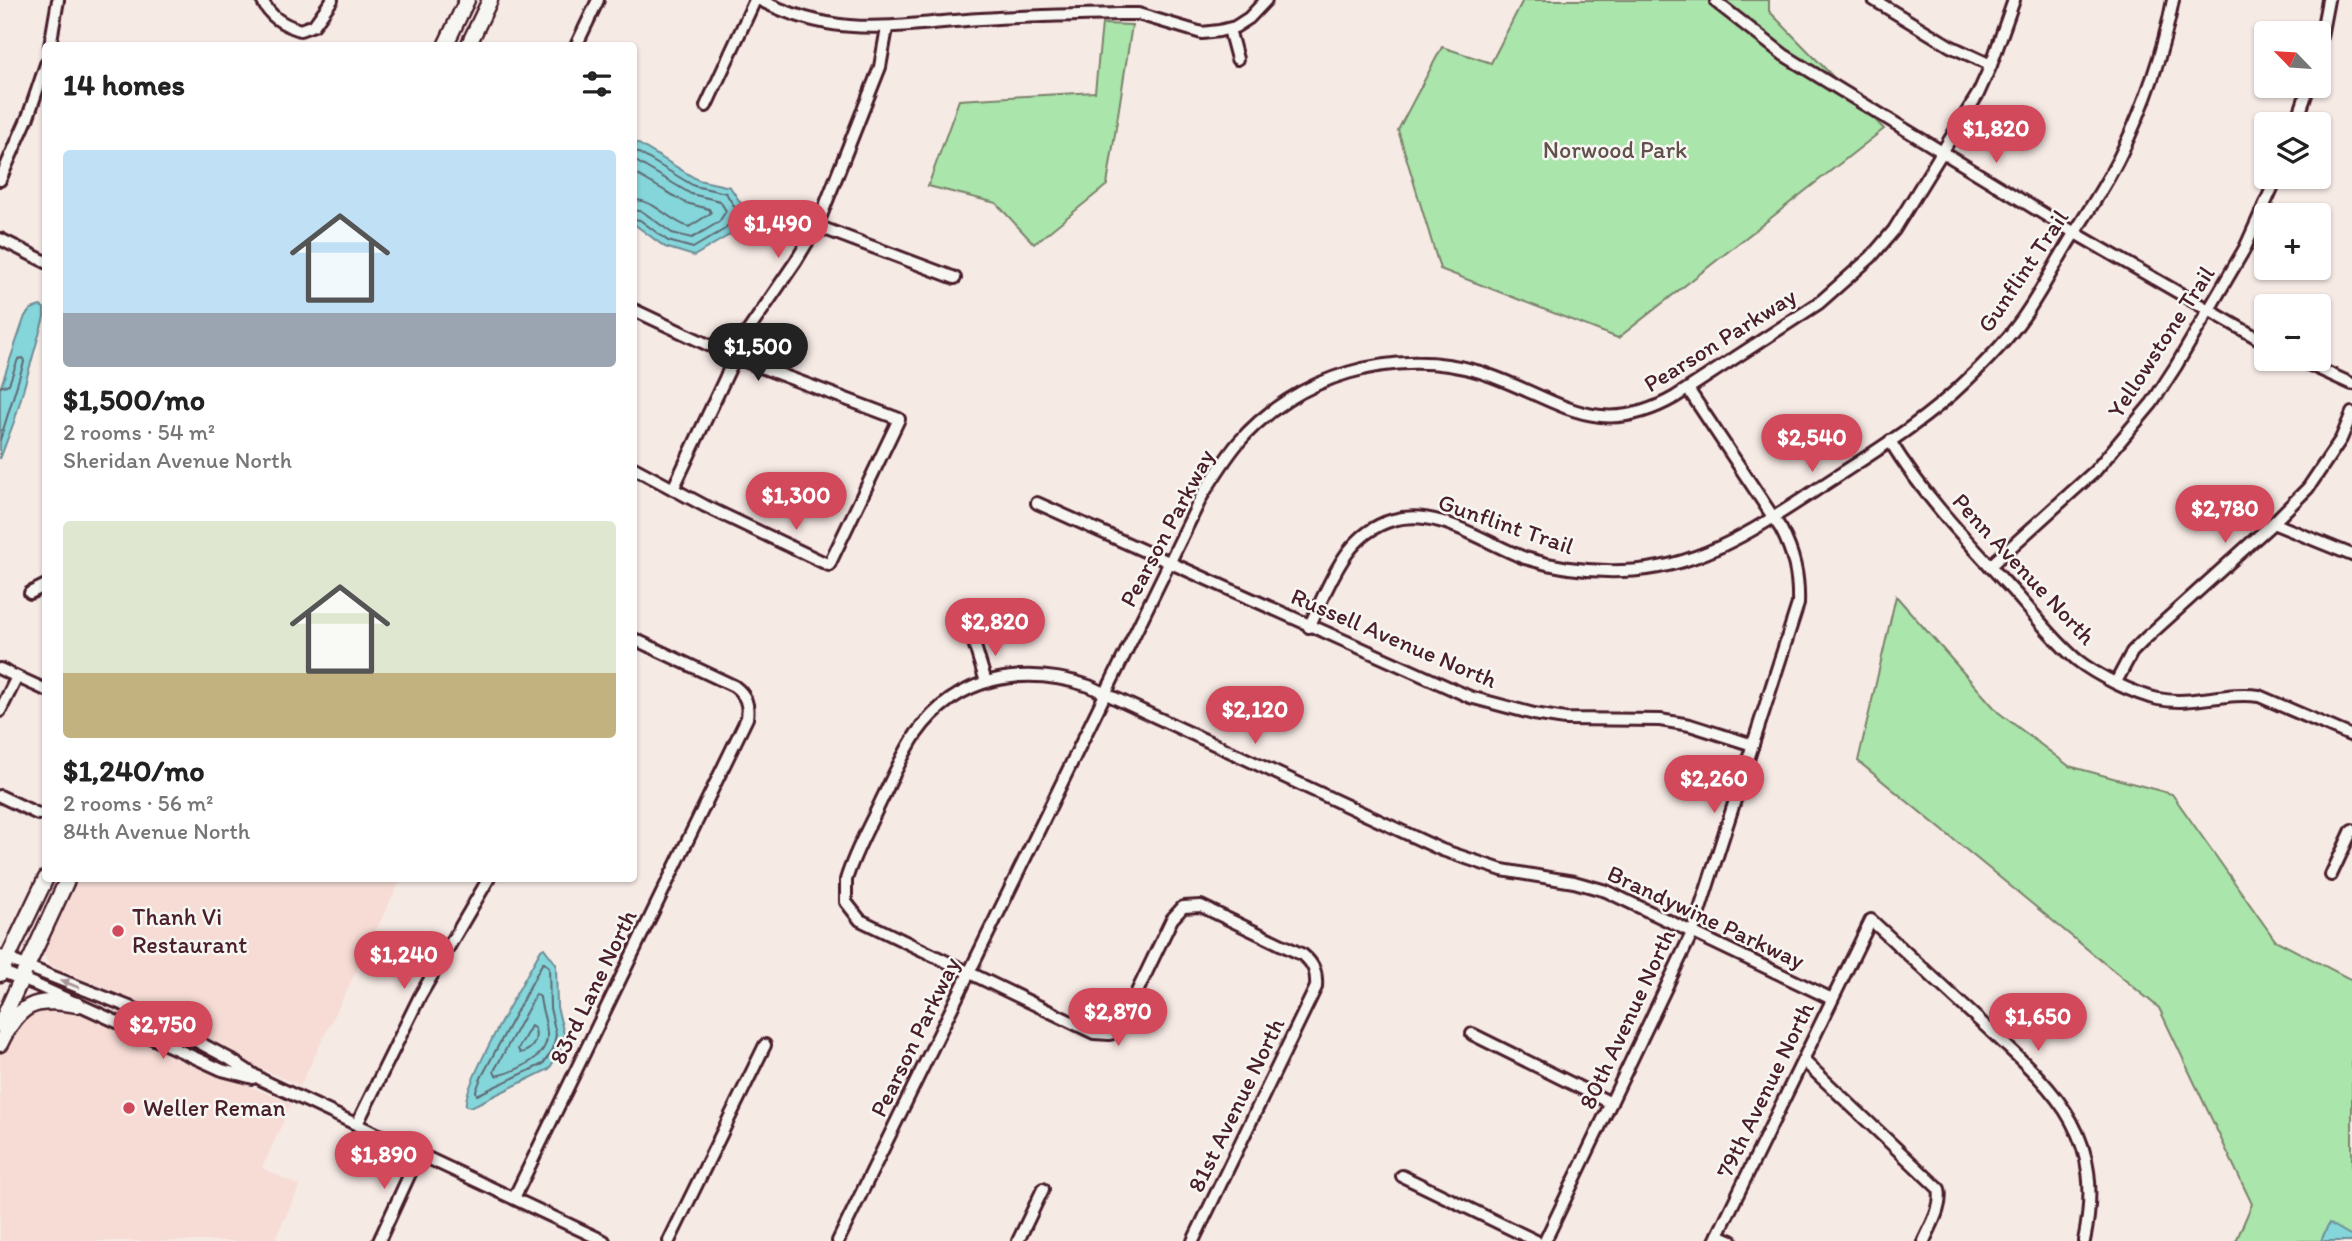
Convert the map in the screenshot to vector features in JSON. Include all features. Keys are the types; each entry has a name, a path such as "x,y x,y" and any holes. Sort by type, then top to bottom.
{"main road":[{"path":"447,42 467,0"},
{"path":"470,42 490,0"},
{"path":"2,966 44,882"},
{"path":"0,1025 66,882"},
{"path":"0,1044 14,1018 25,1009 54,1000 77,1005"}],"street":[{"path":"50,42 58,0"},
{"path":"262,0 275,19 300,30 314,25 332,0"},
{"path":"578,42 598,0"},
{"path":"706,106 755,0"},
{"path":"760,0 802,18 850,27 1110,14 1138,15 1202,33 1229,29 1249,19 1266,0"},
{"path":"1110,0 1110,14"},
{"path":"1874,0 1950,46 1991,65"},
{"name":"Pearson Parkway","path":"838,1241 1170,563 1219,468 1239,442 1262,419 1317,384 1347,372 1379,365 1444,364 1476,371 1587,414 1609,418 1655,409 1819,303 1871,257 1894,230 1978,94 2014,0"},
{"name":"Gunflint Trail","path":"1309,626 1341,561 1351,547 1363,534 1394,519 1411,517 1444,523 1501,548 1550,565 1576,570 1623,571 1657,566 1704,555 1743,537 1890,441 1939,405 1994,352 2022,319 2120,158 2149,86 2173,0"},
{"path":"2324,21 2328,0"},
{"path":"1716,2 1784,55 2075,233 2254,336"},
{"path":"673,489 734,357 817,226 880,67 887,27"},
{"path":"1229,29 1237,59"},
{"path":"0,180 28,117 42,76"},
{"name":"Yellowstone Trail","path":"1990,566 2063,502 2124,438 2176,366 2210,309 2245,248 2272,189"},
{"path":"817,226 956,278"},
{"path":"0,239 42,260"},
{"path":"637,311 734,357 899,419 829,565 637,470"},
{"path":"2323,371 2352,384"},
{"name":"80th Avenue North","path":"1545,1241 1693,931 1798,604 1796,565 1790,547 1688,389"},
{"path":"2116,682 2132,652 2308,488 2341,439 2352,413"},
{"name":"Penn Avenue North","path":"1890,441 1926,493 2077,660 2116,682 2156,698 2170,701 2244,694 2259,696 2352,736"},
{"name":"Russell Avenue North","path":"1037,503 1439,685 1501,707 1566,719 1690,725 1752,745"},
{"path":"2273,523 2352,555"},
{"path":"30,593 42,588"},
{"name":"83rd Lane North","path":"514,1198 747,718 746,699 734,686 637,640"},
{"path":"974,643 986,682"},
{"path":"0,668 42,688"},
{"name":"Brandywine Parkway","path":"970,974 869,926 852,912 846,902 846,880 904,754 932,715 951,700 986,682 1018,675 1042,675 1066,679 1106,694 1442,850 1503,870 1574,882 1606,891 1832,999"},
{"path":"0,711 17,677"},
{"path":"0,796 37,814"},
{"path":"2331,875 2352,830"},
{"path":"357,1124 419,996 487,882"},
{"name":"81st Avenue North","path":"970,974 1094,1033 1110,1034 1122,1023 1172,919 1184,907 1192,905 1202,906 1303,955 1313,966 1317,976 1316,986 1193,1241"},
{"name":"79th Avenue North","path":"1717,1238 1871,920 2053,1091 2079,1137 2087,1162 2089,1201 2084,1241"},
{"path":"2,966 142,1012 228,1058 262,1080 604,1241"},
{"path":"24,972 77,1005 222,1070 262,1080"},
{"path":"1472,1034 1611,1103"},
{"path":"669,1241 765,1045"},
{"path":"1803,1060 1939,1189 1939,1205 1924,1241"},
{"path":"379,1241 419,1154"},
{"path":"1402,1176 1536,1241"},
{"path":"1018,1241 1043,1189"},
{"path":"1717,1238 1732,1241"}],"shaded area":[{"path":"74,882 400,882 300,1086 240,1059 136,1001 49,965 42,952"},
{"path":"40,1008 66,1008 291,1104 262,1168 300,1186 274,1241 0,1241 0,1052 12,1027 24,1013"}],"green space":[{"name":"Norwood Park","path":"1523,0 1769,0 1769,11 1884,129 1618,338 1440,269 1398,130 1442,47 1491,63"},
{"path":"1102,24 1132,25 1107,185 1034,244 996,203 928,186 959,100 1095,92"},
{"path":"1896,596 1998,712 2069,766 2172,794 2275,940 2352,980 2352,1241 2236,1241 2252,1204 2159,1008 1858,761"}],"water":[{"path":"637,143 698,180 730,187 746,211 731,234 694,256 665,247 637,226"},
{"path":"42,307 42,324 15,419 0,459 0,389 25,316 31,309"},
{"path":"544,948 556,964 557,1007 564,1034 560,1051 549,1069 471,1107 466,1106 467,1095 484,1055"},
{"path":"2329,1223 2352,1236 2352,1241 2321,1241"}],"place":[{"name":"Thanh Vi Restaurant","path":"118,931"},
{"name":"Weller Reman","path":"129,1108"}]}
